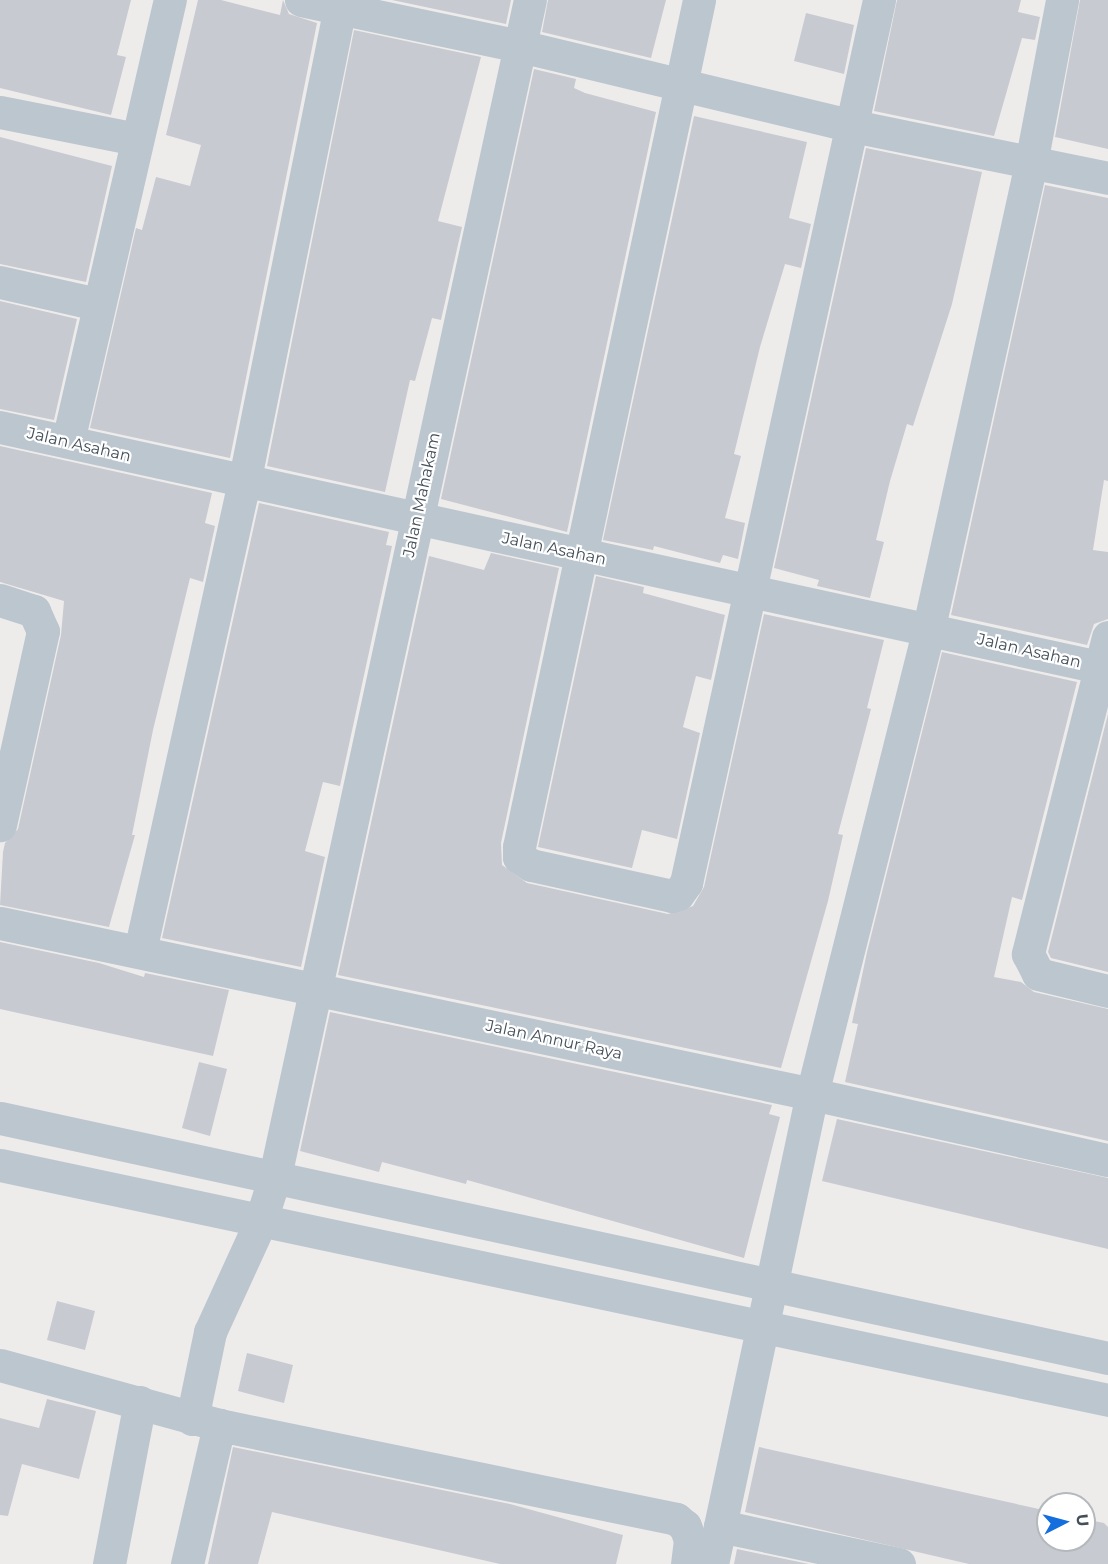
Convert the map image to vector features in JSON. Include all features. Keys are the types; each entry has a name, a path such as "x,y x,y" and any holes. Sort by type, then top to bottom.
{"street":[{"path":"68,441 97,304 170,0"},
{"path":"301,0 340,4 853,126 1108,178"},
{"name":"Jalan Mahakam","path":"186,1564 206,1422 210,1332 260,1223 275,1176 530,0"},
{"path":"699,0 579,555 519,857 531,865 672,896 678,894 686,883 747,587 853,126 879,0"},
{"path":"712,1564 812,1094 929,627 1031,163 1062,0"},
{"path":"140,951 244,483 340,4"},
{"path":"0,112 136,140"},
{"path":"0,282 97,304"},
{"name":"Jalan Asahan","path":"0,427 244,483 579,555 747,587 929,627 1106,658"},
{"path":"0,600 34,611 43,631 0,825"},
{"path":"1106,658 1028,954 1038,974 1108,991"},
{"name":"Jalan Annur Raya","path":"0,923 812,1094 1108,1160"},
{"path":"0,1118 1108,1359"},
{"path":"0,1165 260,1223 1108,1400"},
{"path":"0,1365 206,1422 676,1519 685,1526 690,1540 687,1564"},
{"path":"109,1564 140,1402"},
{"path":"720,1526 899,1564"}],"building":[{"path":"0,0 131,0 117,55 126,57 111,115 0,88"},
{"path":"198,0 221,0 280,15 283,0 289,14 317,23 230,458 90,428 136,228 142,230 156,177 190,186 201,145 166,135"},
{"path":"392,0 511,0 506,24"},
{"path":"548,0 666,0 651,58 542,32"},
{"path":"897,0 1021,0 1018,12 1040,17 1035,40 1022,38 994,136 874,111"},
{"path":"1080,0 1108,0 1108,149 1055,137"},
{"path":"806,13 854,25 844,74 794,61"},
{"path":"354,30 481,57 438,221 462,227 441,320 432,318 415,381 410,380 385,492 267,466"},
{"path":"534,69 576,79 574,88 585,93 656,112 567,532 441,499"},
{"path":"694,116 807,142 789,218 811,224 801,268 785,264 760,347 734,454 741,456 725,518 745,523 738,559 723,555 720,563 654,546 653,550 603,540"},
{"path":"0,137 112,166 86,282 0,264"},
{"path":"866,148 982,172 952,304 913,426 907,424 890,481 876,540 884,542 870,598 817,586 819,580 774,568"},
{"path":"1045,185 1108,198 1108,481 1104,480 1093,550 1108,552 1108,619 1094,624 1087,645 951,615"},
{"path":"0,301 77,319 54,420 0,409"},
{"path":"0,446 212,493 205,523 215,526 203,582 190,578 153,730 132,835 135,835 109,927 0,905 3,852 5,843 18,829 61,635 64,601 0,582"},
{"path":"259,503 389,532 386,545 392,546 340,786 323,782 305,851 325,857 301,967 162,938"},
{"path":"491,553 559,568 501,843 502,865 527,883 668,914 693,906 704,887 764,614 884,640 867,708 871,709 838,834 843,835 828,901 781,1068 338,975 429,556 484,570"},
{"path":"596,576 644,587 643,593 725,615 711,680 696,676 683,727 700,733 677,839 642,830 632,868 538,847"},
{"path":"942,652 1077,682 1022,900 1012,897 994,977 1021,982 1034,992 1108,1009 1108,1141 845,1082 858,1024 852,1023 867,952"},
{"path":"1108,714 1108,972 1051,958 1048,952"},
{"path":"0,942 99,963 144,977 145,973 229,990 213,1056 0,1009"},
{"path":"330,1012 772,1105 769,1114 780,1117 744,1258 467,1180 466,1184 382,1162 379,1172 300,1151"},
{"path":"199,1062 227,1069 210,1136 182,1128"},
{"path":"837,1119 1108,1178 1108,1249 822,1181"},
{"path":"57,1301 95,1311 85,1350 47,1340"},
{"path":"247,1353 293,1365 284,1403 238,1391"},
{"path":"47,1399 96,1411 79,1479 22,1464 8,1516 0,1515 0,1418 39,1428"},
{"path":"233,1447 510,1504 623,1535 616,1564 500,1564 272,1512 258,1564 208,1564"},
{"path":"759,1447 1036,1508 1036,1552 1096,1552 1096,1521 1104,1523 1108,1527 1108,1564 969,1564 745,1512"},
{"path":"737,1549 809,1564 734,1564"}]}
